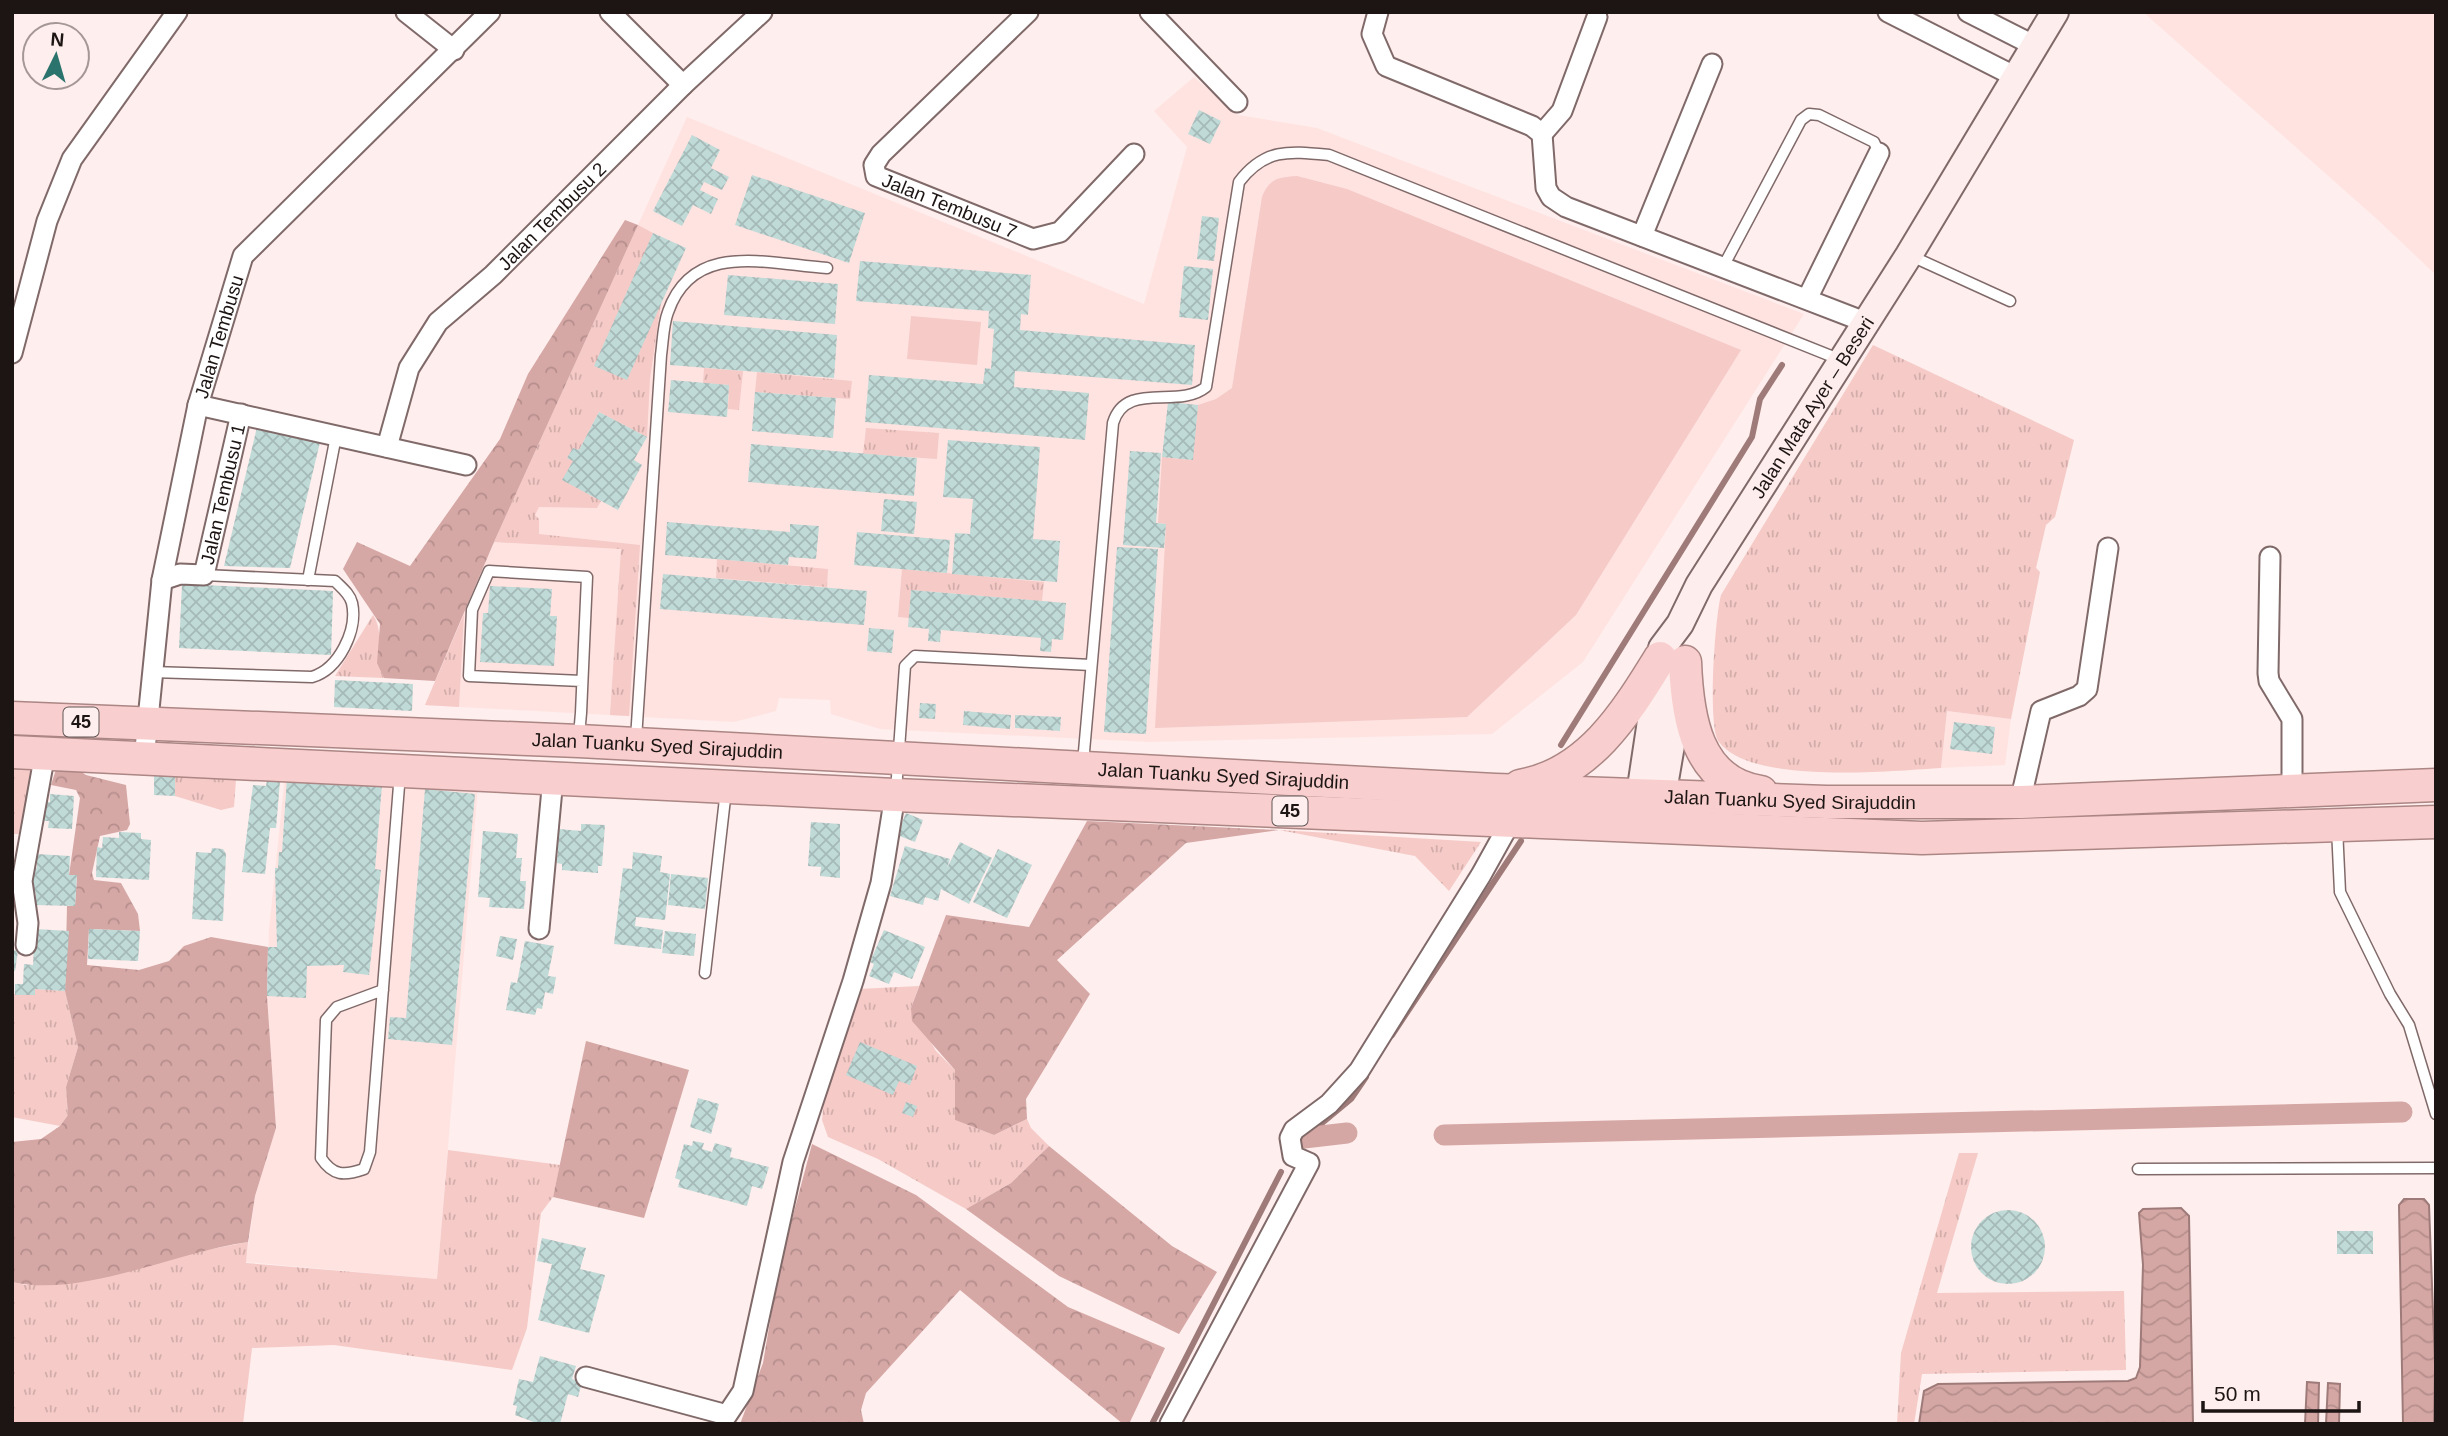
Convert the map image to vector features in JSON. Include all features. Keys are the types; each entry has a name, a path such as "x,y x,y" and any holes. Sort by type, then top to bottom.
{"highway":[{"path":"1495,790 1529,784 1581,758 1624,716 1672,660 1688,704 1696,742 1720,774 1751,791 1826,802"},
{"name":"Jalan Tuanku Syed Sirajuddin","path":"12,718 579,741 1495,790 1826,802 2020,802 2436,785"},
{"name":"Jalan Tuanku Syed Sirajuddin","path":"12,752 895,795 1922,838 2436,822"},
{"path":"2092,799 2092,832"}],"main road":[{"name":"Jalan Mata Ayer – Beseri","path":"1646,827 1672,660 1662,648 1681,624 1699,586 1909,255 2055,12"}],"street":[{"path":"12,353 21,278 72,159 177,12"},
{"path":"406,12 454,50"},
{"name":"Jalan Tembusu","path":"145,759 162,580 198,405 243,256 490,12"},
{"path":"610,12 683,85"},
{"name":"Jalan Tembusu 2","path":"387,447 409,368 438,323 493,275 683,85 762,12"},
{"name":"Jalan Tembusu 7","path":"1028,12 881,154 874,165 876,176 1033,240 1060,232 1134,154"},
{"path":"1150,12 1237,102"},
{"path":"1378,12 1372,34 1386,66 1532,126 1542,134"},
{"path":"1888,12 2016,77"},
{"path":"1968,12 2035,46"},
{"path":"1598,17 1562,111 1542,134 1546,188 1551,198 1566,207 1865,322"},
{"path":"1642,236 1712,64"},
{"path":"1807,299 1879,153"},
{"path":"198,405 466,465"},
{"name":"Jalan Tembusu 1","path":"162,580 180,574 204,575 241,414"},
{"path":"2020,802 2042,711 2079,696 2087,689 2108,548"},
{"path":"2270,557 2267,673 2292,719 2292,791"},
{"path":"26,945 28,923 22,881 45,753"},
{"path":"539,929 553,778"},
{"path":"586,1377 727,1415 743,1391 793,1162 853,981 874,908 895,795"},
{"path":"1170,1424 1309,1163 1293,1156 1290,1138 1294,1130 1329,1104 1359,1071 1481,875 1511,821"}],"lane":[{"path":"1723,267 1801,120 1809,114 1819,115 1874,142 1879,153"},
{"path":"1082,767 1113,423 1117,410 1133,399 1195,396 1206,387 1239,182 1252,164 1275,154 1302,152 1329,155 1841,360"},
{"path":"1909,255 2010,301"},
{"path":"635,744 661,355 667,313 684,280 706,266 729,261 827,268"},
{"path":"308,580 336,436"},
{"path":"579,741 582,681 587,576 489,571 472,610 469,676 582,681"},
{"path":"152,673 312,677 322,674 347,646 353,606 348,594 335,581 204,575"},
{"path":"895,795 905,666 915,656 1091,665"},
{"path":"383,990 337,1007 326,1020 321,1158 329,1170 346,1176 364,1169 370,1152 383,990 400,771"},
{"path":"705,973 726,786"},
{"path":"2337,824 2340,892 2390,994 2409,1025 2436,1114"},
{"path":"2138,1169 2436,1168"}],"shaded area":[{"path":"2143,12 2436,12 2436,275 2378,220"},
{"path":"1194,77 1238,115 1317,128 1804,314 1583,662 1492,734 1148,742 880,729 831,714 830,700 779,698 776,711 734,722 425,705 494,542 687,117 1144,304 1187,147 1154,111"},
{"path":"1947,711 2011,719 2005,765 1941,768"},
{"path":"285,776 478,786 437,1279 246,1262 255,1196 276,1128 267,996 269,929"}],"green space":[{"path":"1297,176 1347,189 1741,350 1576,615 1467,717 1155,728 1166,524 1158,523 1162,457 1192,460 1198,405 1216,399 1232,388 1262,197 1275,180"},
{"path":"625,220 638,225 494,542 435,681 384,678 377,663 380,624 343,569 357,542 410,566 500,439 528,374"},
{"path":"638,225 653,233 661,303 650,379 647,437 599,412 579,450 573,448 568,458 573,461 563,480 601,501 597,508 539,507 535,515 539,519 539,534 640,545 629,716 610,715 621,549 494,542"},
{"path":"911,316 981,322 977,365 907,359"},
{"path":"1873,345 2074,440 2055,517 2046,525 2036,568 2040,572 2011,719 1947,711 1941,768 1823,772 1760,765 1736,756 1719,742 1715,732 1713,671 1721,595"},
{"path":"704,368 743,371 739,410 728,409 729,385 703,383"},
{"path":"757,372 852,381 850,399 755,392"},
{"path":"866,428 939,433 937,459 863,454"},
{"path":"717,559 828,569 827,587 716,578"},
{"path":"902,569 1044,582 1042,601 911,590 909,618 898,617"},
{"path":"464,614 459,707 425,705"},
{"path":"373,615 379,630 379,661 384,678 335,676"},
{"path":"58,763 71,765 86,775 126,785 130,824 127,830 100,836 92,873 94,880 121,883 138,914 140,931 89,929 87,965 139,970 169,961 184,946 211,937 268,947 267,996 276,1128 255,1196 248,1242 98,1279 39,1285 12,1282 12,1142 41,1139 60,1126 68,1115 66,1087 78,1047 65,991 67,906 75,906 77,876 69,875 80,798 76,790 51,785"},
{"path":"12,764 37,765 29,834 12,834"},
{"path":"175,774 236,779 234,807 221,810 175,796"},
{"path":"1087,821 1279,830 1186,843 1057,960 1090,994 1026,1099 1027,1119 994,1135 955,1120 955,1070 912,1021 911,1008 946,915 1029,927"},
{"path":"1279,830 1481,842 1449,891 1415,856"},
{"path":"919,986 911,1008 936,1051 955,1070 955,1120 994,1135 1027,1119 1031,1128 1049,1146 1011,1183 966,1209 878,1159 828,1137 822,1120 824,1100 859,989"},
{"path":"35,989 65,991 78,1047 66,1087 68,1115 60,1126 12,1117 12,994 35,995"},
{"path":"586,1041 689,1070 644,1218 553,1197"},
{"path":"812,1144 916,1195 1068,1307 1165,1348 1129,1424 1123,1424 960,1290 866,1393 861,1410 864,1424 740,1424 763,1363 779,1268"},
{"path":"1049,1146 1172,1246 1217,1272 1179,1334 1059,1276 966,1209 1011,1183"},
{"path":"448,1150 560,1165 553,1197 541,1213 527,1328 512,1370 334,1345 252,1348 243,1424 12,1424 12,1282 26,1285 248,1242 246,1263 437,1279"},
{"path":"1959,1153 1978,1153 1937,1293 2124,1291 2126,1370 1922,1374 1914,1424 1897,1424 1901,1353"}],"water":[{"path":"2404,1199 2424,1199 2429,1205 2435,1365 2434,1424 2403,1424 2399,1205"},
{"path":"2181,1208 2189,1216 2193,1424 1919,1424 1924,1391 1938,1384 2128,1381 2136,1378 2140,1367 2143,1265 2139,1213 2143,1209"},
{"path":"2307,1382 2319,1383 2318,1424 2305,1424"},
{"path":"2328,1383 2340,1384 2339,1424 2326,1424"}],"building":[{"path":"1199,110 1221,121 1210,144 1188,134"},
{"path":"692,135 720,150 711,168 729,177 722,190 704,182 700,190 718,199 711,214 693,205 682,226 653,211"},
{"path":"752,175 865,213 849,263 735,225"},
{"path":"1202,216 1219,218 1214,261 1197,259"},
{"path":"653,233 686,248 627,380 594,366"},
{"path":"860,261 1031,275 1028,315 1021,314 1020,330 1195,345 1192,385 1015,371 1014,387 1089,393 1085,440 865,422 869,375 983,384 985,368 991,369 994,329 988,328 989,311 856,301"},
{"path":"1184,266 1213,269 1208,320 1179,317"},
{"path":"728,275 838,284 835,324 724,315"},
{"path":"673,321 837,335 834,378 670,365"},
{"path":"671,380 729,385 727,417 668,412"},
{"path":"755,392 836,398 833,438 752,431"},
{"path":"1168,402 1198,405 1193,460 1162,457"},
{"path":"599,412 647,437 634,460 642,465 618,510 562,480 573,461 567,458 573,448 579,450"},
{"path":"257,427 320,442 290,568 224,566"},
{"path":"948,440 1040,447 1033,539 1060,541 1057,582 952,574 955,533 970,534 973,499 943,497"},
{"path":"751,444 917,458 914,496 748,482"},
{"path":"1130,451 1161,453 1156,523 1166,524 1164,548 1123,545"},
{"path":"884,499 917,502 914,534 881,531"},
{"path":"667,522 790,532 790,524 819,526 816,559 789,557 788,565 665,555"},
{"path":"857,532 950,540 947,573 854,565"},
{"path":"1117,547 1158,549 1146,734 1104,732"},
{"path":"663,574 867,591 864,625 660,609"},
{"path":"182,584 333,591 331,655 179,648"},
{"path":"490,586 552,589 550,616 557,616 554,666 480,662 483,613 488,613"},
{"path":"911,590 1066,603 1063,640 1052,639 1051,652 1040,651 1041,638 941,630 940,642 928,641 929,629 908,627"},
{"path":"869,628 894,630 892,653 867,651"},
{"path":"335,680 413,684 412,711 334,707"},
{"path":"920,703 936,704 935,719 919,718"},
{"path":"964,711 1011,715 1010,729 963,725"},
{"path":"1015,715 1061,717 1060,731 1015,728"},
{"path":"1954,722 1995,727 1992,754 1950,749"},
{"path":"154,773 175,774 175,796 154,795"},
{"path":"287,778 382,785 375,869 381,870 369,975 343,972 344,965 307,966 306,998 267,996 268,947 277,947 275,868 278,868 279,852 282,852"},
{"path":"267,780 280,781 276,828 270,828 265,874 242,872 253,785 266,786"},
{"path":"425,789 475,794 452,1045 388,1039 390,1017 406,1018"},
{"path":"50,794 74,796 72,829 48,828 49,821 42,821 43,802 50,802"},
{"path":"906,813 923,820 915,842 897,835"},
{"path":"811,822 840,824 840,878 820,876 821,867 808,866"},
{"path":"581,824 605,825 602,866 598,866 598,873 562,870 562,864 557,863 559,829 581,831"},
{"path":"483,831 518,834 516,858 522,858 520,881 526,881 524,909 489,907 490,898 478,897"},
{"path":"119,832 141,833 141,839 151,840 149,880 96,877 97,847 102,848 103,837 119,838"},
{"path":"960,842 992,858 969,904 941,889 938,901 925,897 923,905 890,896 905,846 950,859 947,868"},
{"path":"212,848 223,849 226,854 223,921 192,919 196,852 211,853"},
{"path":"998,849 1032,865 1007,918 973,902"},
{"path":"633,852 662,856 660,872 670,874 665,920 636,917 635,926 663,930 661,949 614,944 623,868 632,869"},
{"path":"37,854 70,856 69,875 77,875 75,906 35,905 36,893 27,892 28,868 37,868"},
{"path":"671,874 708,878 705,909 668,905"},
{"path":"35,929 69,931 65,991 35,989 35,995 15,995 15,984 23,984 24,964 33,965"},
{"path":"89,929 140,931 138,961 88,959"},
{"path":"884,930 925,947 912,979 894,972 889,984 869,976 874,964 870,962"},
{"path":"665,931 696,934 694,956 662,953"},
{"path":"500,936 517,939 513,960 496,956"},
{"path":"525,941 554,946 548,976 556,977 553,994 545,992 542,1009 537,1008 535,1015 506,1010 511,982 517,983"},
{"path":"12,950 18,951 15,971 12,971"},
{"path":"860,1042 917,1066 910,1085 899,1081 893,1095 846,1075"},
{"path":"698,1098 719,1104 711,1134 690,1127"},
{"path":"906,1102 917,1106 913,1117 902,1113"},
{"path":"693,1141 704,1143 702,1149 712,1152 715,1143 732,1148 730,1157 769,1167 762,1189 752,1186 747,1206 678,1187 680,1180 675,1178 684,1144 692,1146"},
{"path":"2008,1210 2029,1216 2039,1226 2045,1247 2039,1268 2029,1278 2008,1284 1987,1278 1977,1268 1971,1247 1977,1226 1987,1216"},
{"path":"2337,1231 2373,1231 2373,1254 2337,1254"},
{"path":"542,1238 586,1248 580,1269 605,1275 589,1333 538,1320 552,1264 537,1261"},
{"path":"540,1356 576,1366 572,1379 582,1382 578,1397 568,1394 560,1424 539,1424 515,1415 517,1406 513,1405 519,1379 533,1382"}],"waterway":[{"path":"1561,745 1752,437 1760,399 1782,365"},
{"path":"1392,1035 1521,841"},
{"path":"1304,1138 1351,1099 1366,1077"},
{"path":"1444,1135 2402,1112"},
{"path":"1304,1138 1347,1133"},
{"path":"1152,1424 1281,1172"}]}
